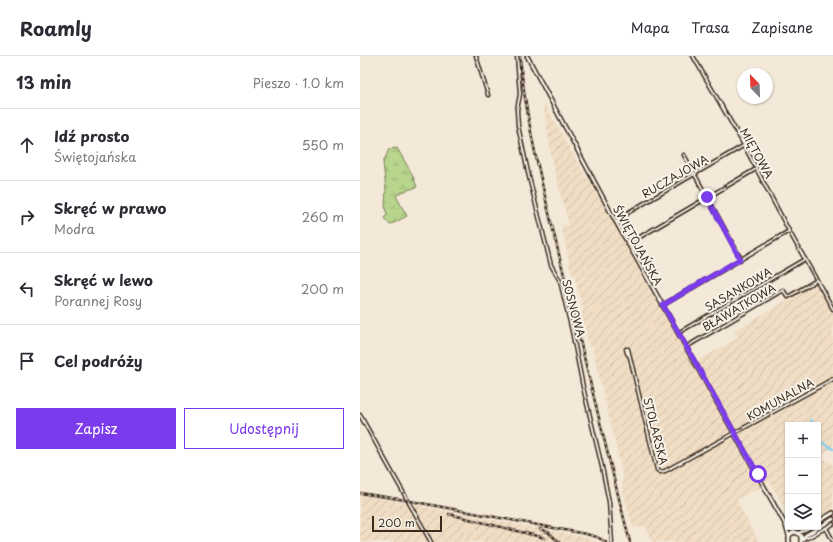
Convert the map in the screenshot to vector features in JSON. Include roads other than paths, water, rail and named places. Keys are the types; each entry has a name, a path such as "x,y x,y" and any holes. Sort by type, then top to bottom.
{"main road":[{"path":"821,520 833,513"},
{"path":"797,532 801,541 806,535 833,519"},
{"path":"784,542 789,539 792,533 802,530"}],"street":[{"path":"476,56 488,95"},
{"name":"SOSNOWA","path":"517,56 520,94 517,110 518,126 550,265 560,281 572,330 583,387 608,495 612,542"},
{"name":"ŚWIĘTOJAŃSKA","path":"527,56 628,244 785,524"},
{"name":"MIĘTOWA","path":"693,56 744,145 789,231 833,309"},
{"name":"RUCZAJOWA","path":"616,222 628,212 744,145"},
{"path":"684,155 740,259"},
{"path":"628,244 756,169"},
{"path":"663,305 789,231"},
{"name":"SASANKOWA","path":"678,333 805,259"},
{"name":"BŁAWATKOWA","path":"686,347 783,290 788,297 817,280"},
{"name":"STOLARSKA","path":"630,356 657,470 660,472 665,471 735,434"},
{"name":"KOMUNALNA","path":"735,434 833,379"},
{"path":"360,415 431,542"},
{"path":"807,538 833,524"},
{"path":"826,528 833,541"},
{"name":"ŚWIĘTOJAŃSKA","path":"792,530 797,532"}],"waterway":[{"path":"821,442 833,449"}],"railway":[{"path":"520,56 531,134 630,542"},
{"path":"360,493 586,534 597,537 606,542"},
{"path":"449,514 545,538"},
{"path":"540,529 548,532 559,542"}]}
